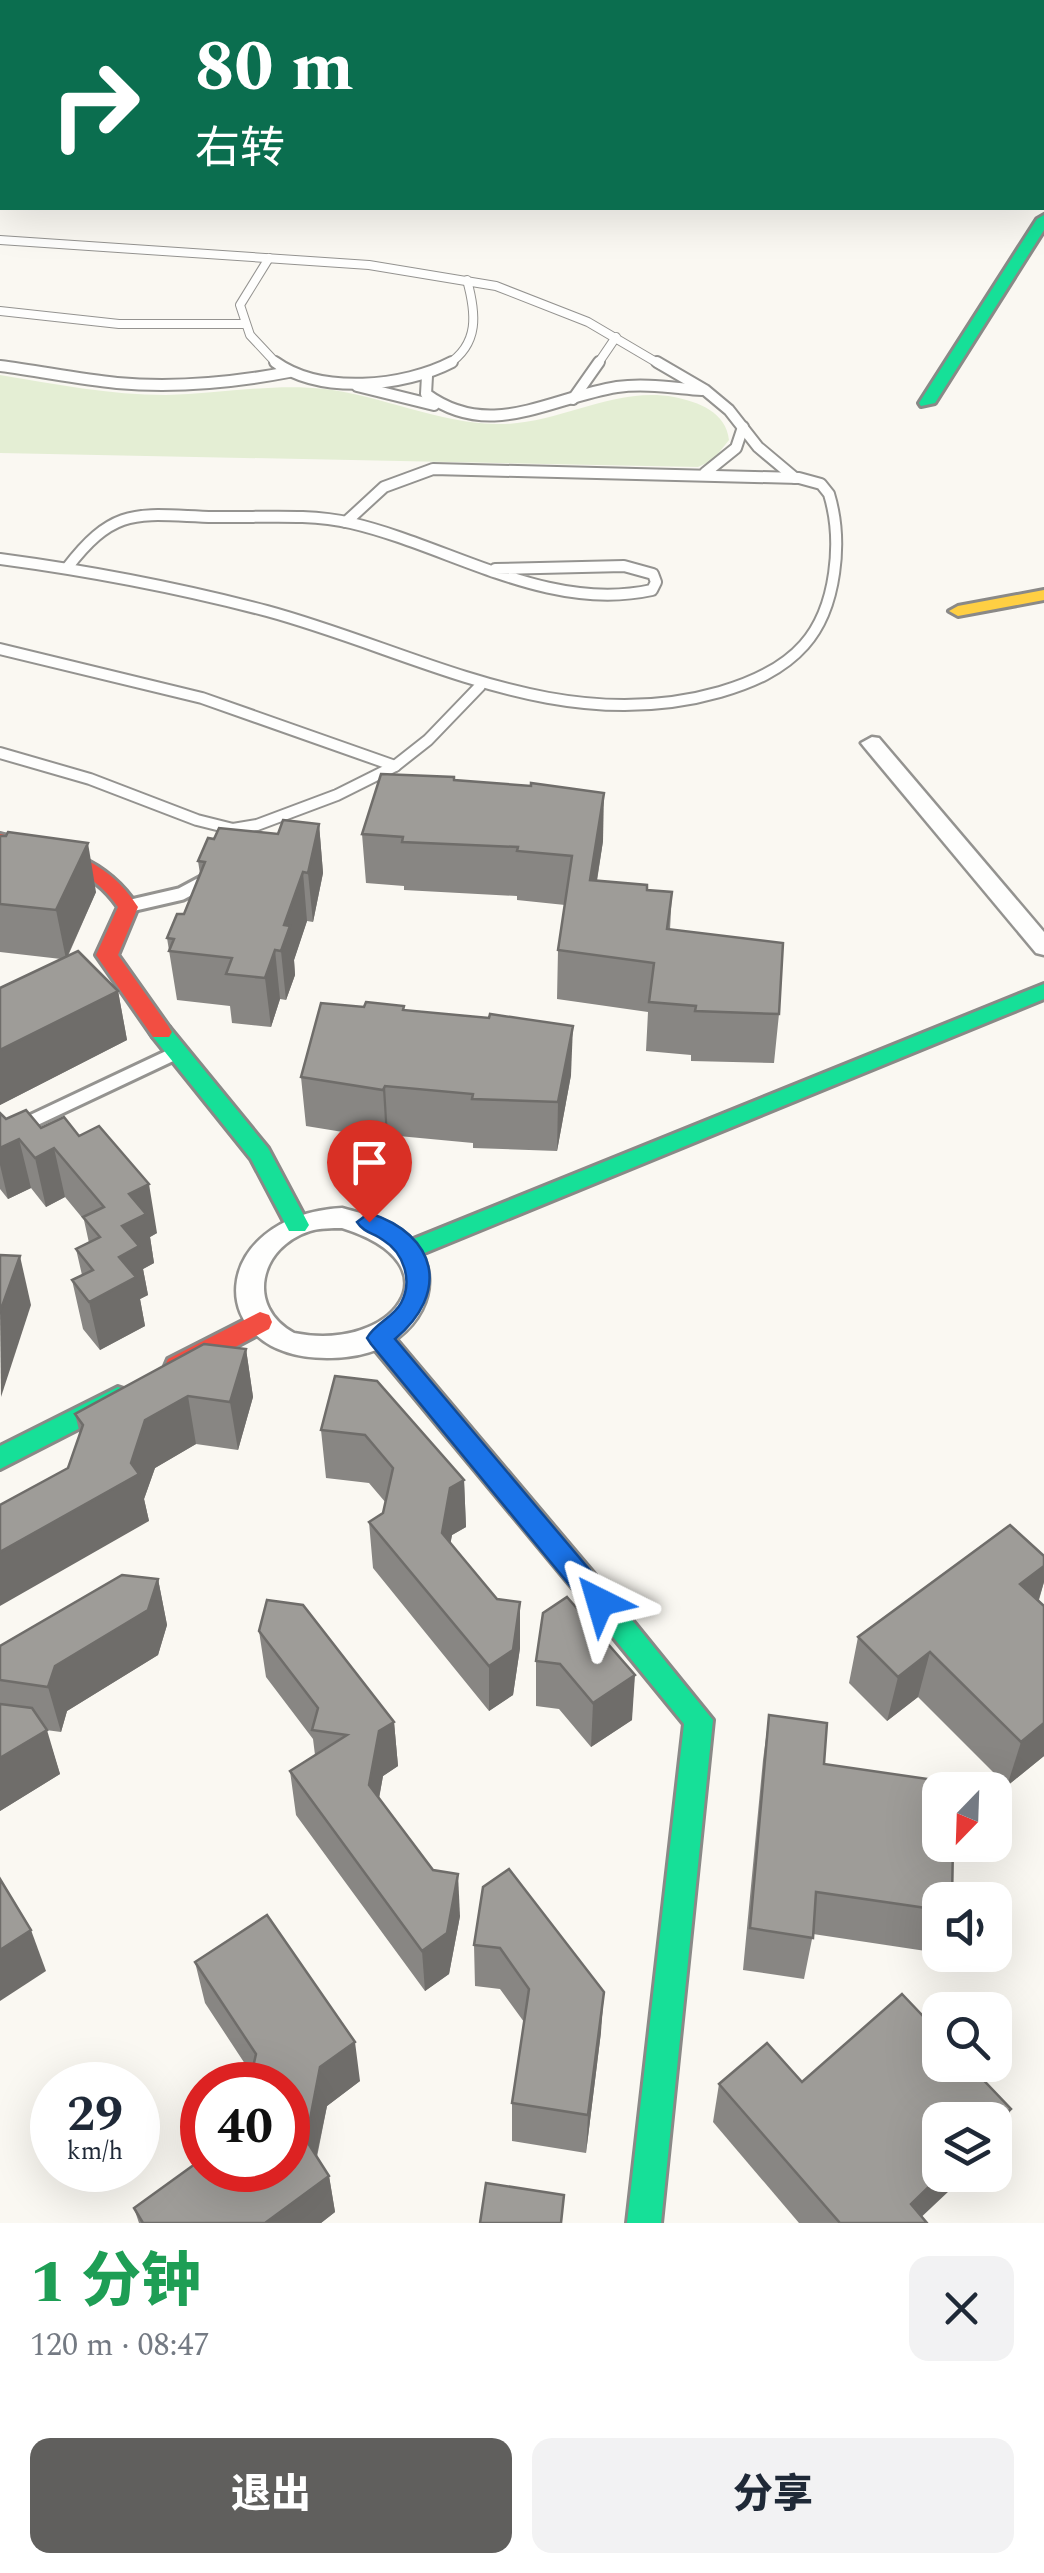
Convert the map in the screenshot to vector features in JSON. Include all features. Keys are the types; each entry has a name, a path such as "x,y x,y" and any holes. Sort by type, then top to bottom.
{"street":[{"path":"927,403 1044,218"},
{"path":"958,612 1044,595"},
{"path":"872,743 1044,947"},
{"path":"0,840 78,862 122,892 128,907 100,960 260,1154 296,1225"},
{"path":"410,1250 1044,991"},
{"path":"342,1218 369,1222 393,1234 410,1250 419,1275 416,1300 406,1315 380,1338 331,1350 292,1344 260,1322 248,1300 250,1270 259,1252 273,1238 296,1225 342,1218"},
{"path":"0,1458 260,1322"},
{"path":"380,1338 699,1720 644,2223"}],"lane":[{"path":"0,240 370,265 467,280 538,300 616,337 705,390 795,478"},
{"path":"269,258 240,305 243,324 252,340 289,372"},
{"path":"335,381 402,380 448,368 466,350 475,320 474,298 467,280"},
{"path":"0,311 120,324 243,324"},
{"path":"573,399 616,337"},
{"path":"0,366 116,383 170,385 212,385 289,372 450,409 499,415 526,413 622,386 705,390"},
{"path":"427,376 426,394 450,409"},
{"path":"702,474 736,448 742,427"},
{"path":"0,559 152,583 302,622 480,686 568,704 658,704 711,695 755,678 793,657 816,631 830,600 836,562 832,498 822,485 795,478 434,469 397,478 376,489 346,522"},
{"path":"67,568 94,531 125,516 346,522 495,569 596,599 638,595 652,590 656,582 652,574 624,566 495,569"},
{"path":"0,649 202,698 395,766"},
{"path":"0,753 90,778 234,835 337,795 395,766 428,740 480,686"},
{"path":"128,907 181,894 220,873"},
{"path":"0,1136 176,1053"}],"green space":[{"path":"0,375 145,395 285,387 325,389 453,419 496,424 541,419 628,397 674,397 702,405 717,415 729,440 713,460 698,467 0,453"}],"building":[{"path":"381,774 531,783 604,793 590,880 647,885 647,890 672,892 667,929 783,943 779,1014 695,1011 696,1006 649,1002 654,963 558,950 572,856 517,851 518,847 402,842 403,837 362,834"},
{"path":"283,820 319,824 308,873 303,872 284,925 290,926 281,951 275,950 265,978 226,974 232,958 169,951 174,939 167,938 177,914 184,914 205,862 198,861 208,838 214,839 219,828 278,834"},
{"path":"8,832 88,843 56,910 0,904 0,836"},
{"path":"78,951 118,991 0,1050 0,988"},
{"path":"366,1002 404,1006 403,1010 489,1018 490,1014 573,1026 558,1102 472,1099 473,1094 385,1086 383,1090 301,1077 321,1003 364,1007"},
{"path":"26,1110 41,1128 64,1117 79,1136 99,1126 149,1184 129,1194 146,1214 122,1226 139,1246 119,1257 136,1277 89,1302 72,1280 93,1270 76,1249 100,1237 83,1217 104,1207 54,1148 35,1158 19,1139 0,1148 0,1113 6,1119"},
{"path":"0,1255 20,1256 0,1312"},
{"path":"204,1344 246,1349 230,1402 188,1396 145,1420 131,1463 139,1474 0,1552 0,1505 68,1468 83,1425 75,1414"},
{"path":"335,1376 377,1381 464,1480 450,1488 442,1533 497,1599 520,1602 513,1650 489,1666 369,1522 383,1513 393,1468 365,1435 321,1430"},
{"path":"1010,1525 1044,1556 1044,1566 1020,1584 1044,1606 1044,1723 1021,1742 930,1652 898,1677 858,1637"},
{"path":"122,1575 158,1579 148,1610 55,1666 48,1687 0,1680 0,1646"},
{"path":"567,1597 635,1675 593,1703 560,1664 536,1661 543,1613"},
{"path":"267,1600 303,1605 394,1722 379,1731 369,1785 433,1870 458,1874 447,1933 422,1951 290,1771 347,1735 312,1730 318,1708 259,1631"},
{"path":"0,1704 32,1708 47,1730 0,1758"},
{"path":"769,1715 827,1723 824,1764 922,1778 922,1862 953,1862 952,1882 922,1882 922,1907 816,1892 813,1938 750,1928"},
{"path":"509,1869 604,1992 588,2115 512,2103 529,1989 500,1948 474,1945 483,1887"},
{"path":"0,1879 31,1930 0,1950"},
{"path":"267,1915 355,2042 320,2067 310,2119 310,2062 254,2062 256,2054 195,1962"},
{"path":"902,1994 922,2015 922,2082 985,2082 1004,2102 922,2102 923,2192 911,2204 927,2223 840,2223 719,2084 767,2043 802,2082"},
{"path":"310,2146 329,2176 310,2190"},
{"path":"180,2175 180,2192 307,2192 265,2223 143,2223 134,2208"},
{"path":"486,2183 564,2195 561,2223 480,2223"}],"traffic: fast":[{"path":"927,403 1044,219"},
{"path":"409,1250 1044,991"},
{"path":"161,1032 260,1154 297,1225"},
{"path":"0,1458 118,1397"},
{"path":"596,1596 699,1720 644,2223"}],"traffic: slow":[{"path":"958,611 1044,595"},
{"path":"380,1338 596,1596"}],"traffic: jam":[{"path":"0,840 73,860 104,878 117,891 128,907 107,955 161,1032"},
{"path":"177,1366 260,1322"}],"route":[{"path":"369,1222 393,1234 410,1250 419,1275 416,1300 392,1330 380,1338 600,1602"}]}
